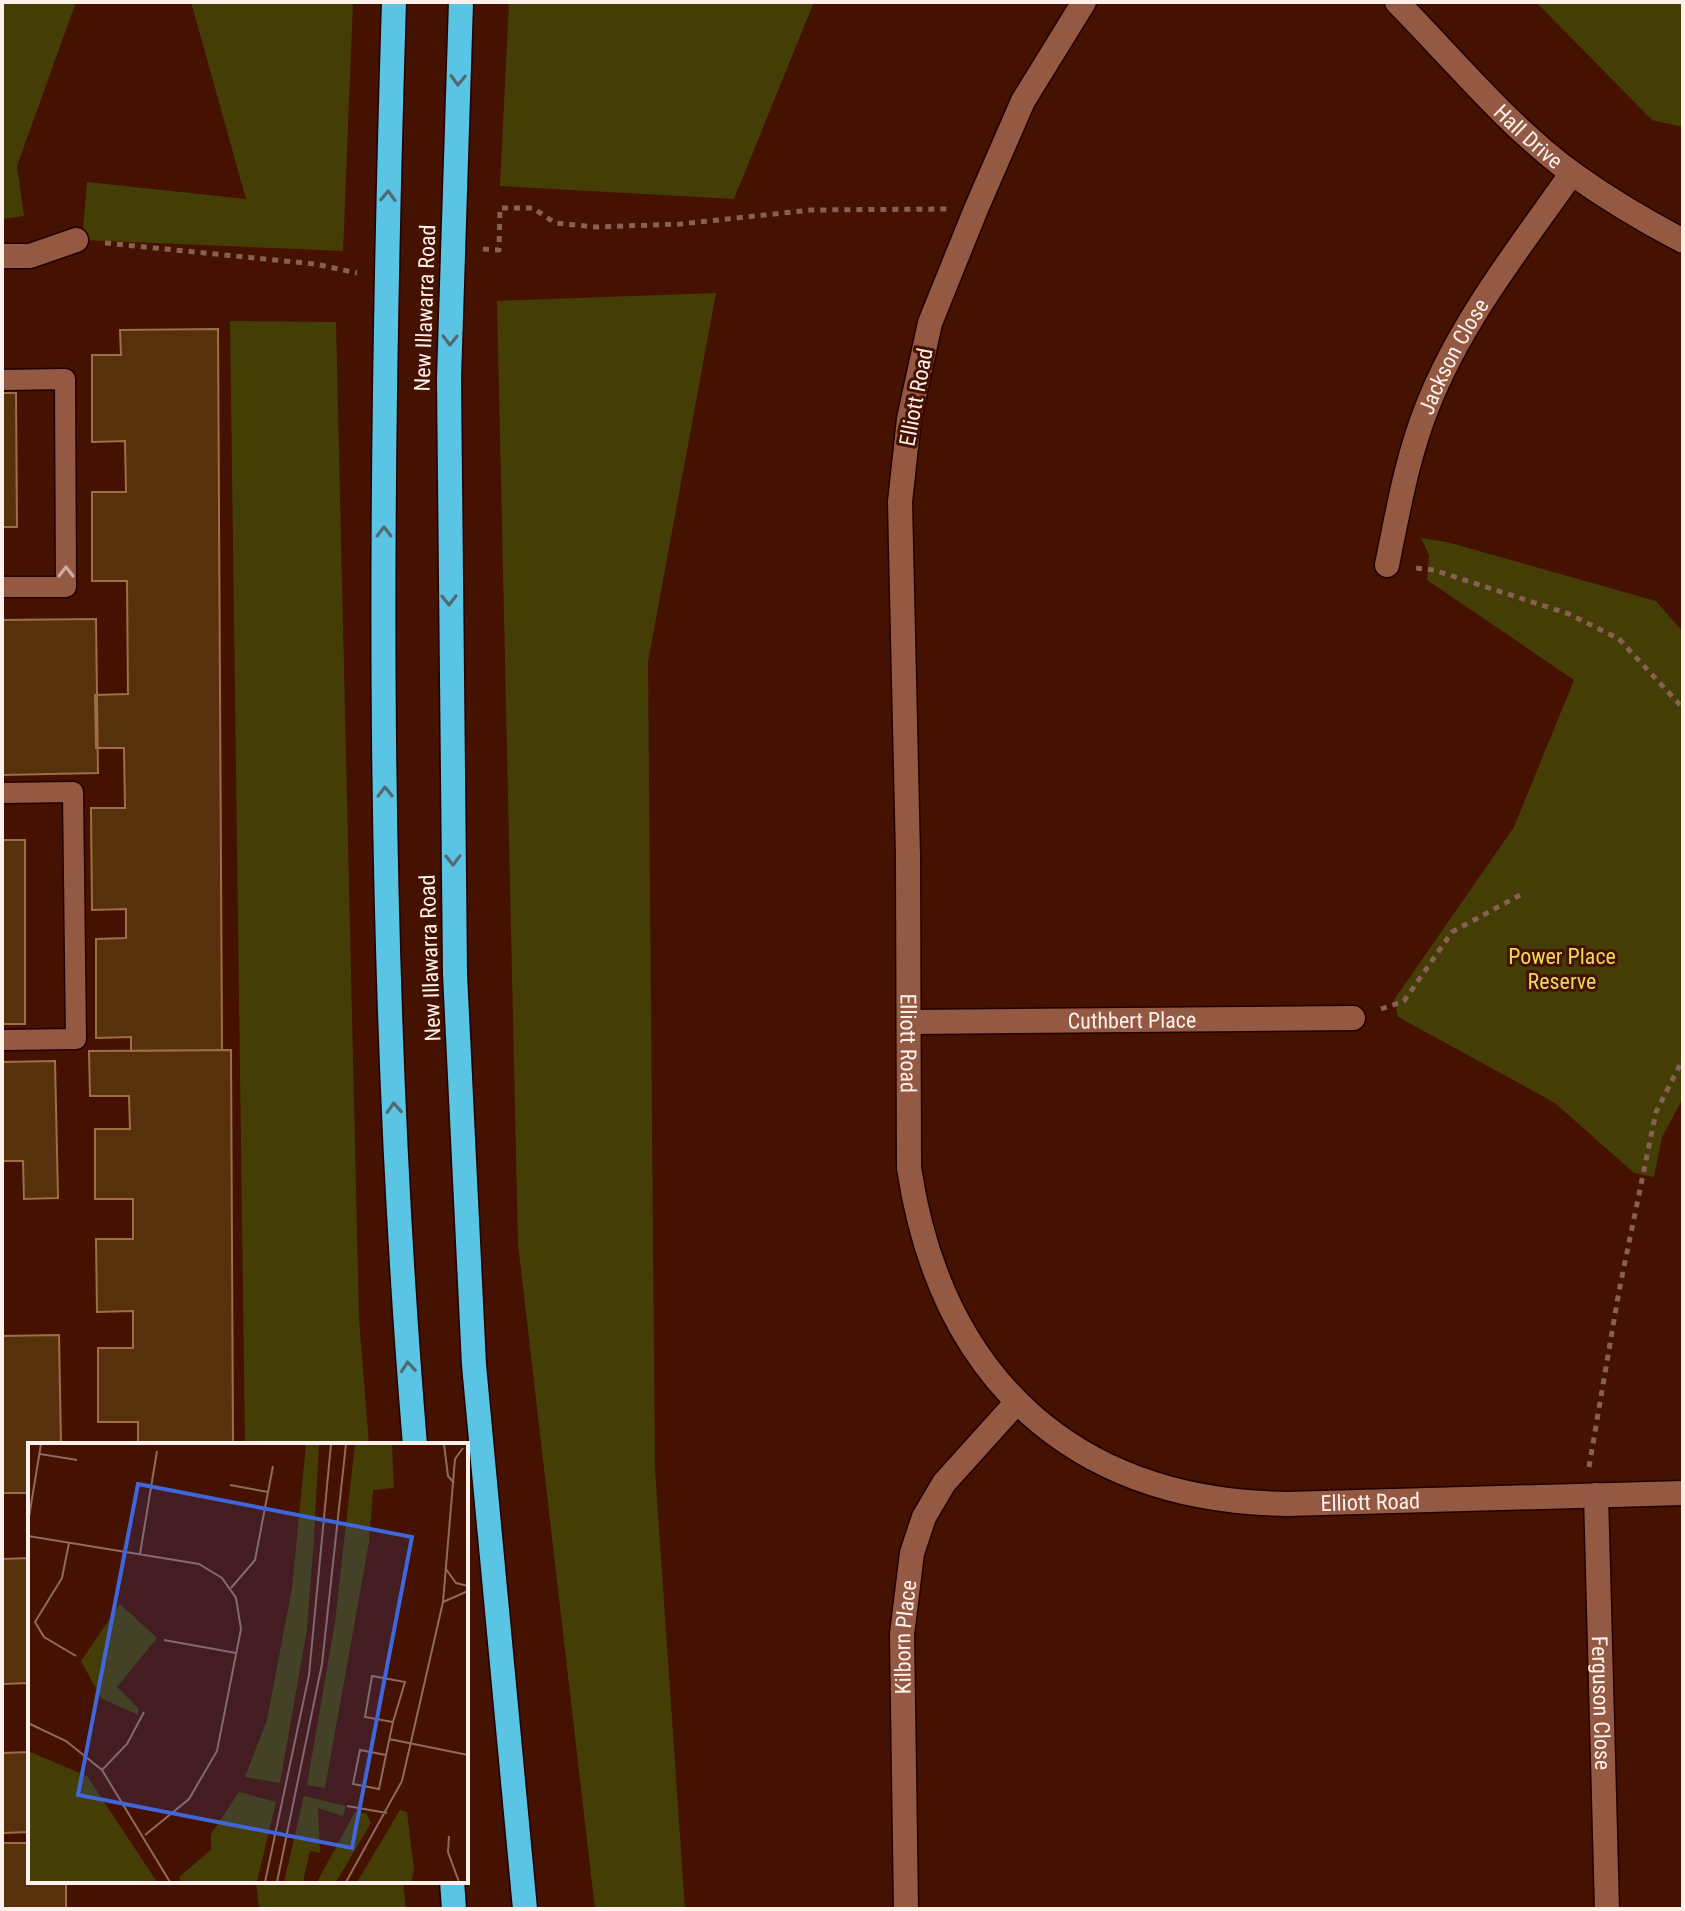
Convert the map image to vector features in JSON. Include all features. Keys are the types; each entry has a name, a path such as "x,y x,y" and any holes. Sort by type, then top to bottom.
{"highway":[{"name":"New Illawarra Road","path":"394,2 386,274 385,786 391,1025 404,1310 415,1443"},
{"name":"New Illawarra Road","path":"461,2 452,247 448,584 455,974 474,1365 525,1909"},
{"path":"452,1883 454,1909"}],"street":[{"name":"Elliott Road","path":"1084,2 1023,101 976,209 930,323 909,419 900,502 910,1022 909,1168 916,1215 930,1264 949,1308 973,1350 1017,1402 1079,1450 1128,1476 1180,1493 1235,1503 1683,1493"},
{"name":"Hall Drive","path":"1397,2 1525,133 1572,173 1683,241"},
{"name":"Jackson Close","path":"1387,565 1411,453 1439,380 1476,311 1572,173"},
{"path":"2,256 30,256 76,240"},
{"name":"Cuthbert Place","path":"910,1022 1353,1018"},
{"name":"Kilborn Place","path":"906,1909 902,1634 912,1553 924,1517 944,1483 1017,1402"},
{"name":"Ferguson Close","path":"1590,1495 1607,1909"}],"lane":[{"path":"2,380 65,379 66,587 2,587"},
{"path":"2,793 73,792 76,1039 2,1040"}],"path":[{"path":"452,247 499,250 500,208 533,208 555,223 596,227 681,224 811,210 976,209"},
{"path":"76,240 386,274"},
{"path":"1434,570 1569,614 1619,639 1683,708"},
{"path":"1353,1018 1404,1001 1452,932 1520,895"},
{"path":"1590,1495 1619,1291 1656,1112 1683,1059"}],"green space":[{"path":"2,2 76,2 17,166 24,216 2,219"},
{"path":"191,2 353,2 343,251 82,240 87,182 246,199"},
{"path":"509,2 814,2 734,199 500,186"},
{"path":"1536,2 1683,2 1683,127 1652,120"},
{"path":"716,293 648,662 655,1470 685,1909 595,1909 518,1244 497,301"},
{"path":"230,321 336,322 359,1318 369,1443 245,1443"},
{"name":"Power Place Reserve","path":"1421,538 1447,542 1656,601 1683,632 1683,1098 1662,1137 1654,1177 1634,1173 1555,1103 1398,1017 1394,1000 1514,827 1574,680 1427,580 1429,555"},
{"path":"256,1883 403,1883 406,1909 259,1909"}],"building":[{"path":"218,329 222,1050 131,1051 131,1037 96,1038 96,939 126,938 126,909 92,910 91,808 125,808 124,748 96,748 95,695 128,694 127,581 92,581 92,492 126,492 125,441 92,442 92,355 121,355 120,330"},
{"path":"2,393 16,393 17,527 2,527"},
{"path":"96,619 98,773 2,775 2,620"},
{"path":"2,840 25,840 25,1024 2,1024"},
{"path":"231,1050 233,1443 138,1443 138,1422 98,1422 98,1348 133,1348 133,1311 97,1312 96,1239 133,1239 133,1199 95,1199 95,1129 130,1129 129,1096 90,1096 89,1051"},
{"path":"55,1061 58,1198 24,1199 23,1161 2,1161 2,1062"},
{"path":"59,1335 61,1443 28,1443 28,1493 2,1493 2,1336"},
{"path":"2,1531 3,1559 28,1558 28,1683 2,1684"},
{"path":"28,1752 28,1832 2,1833 2,1753"},
{"path":"2,1843 28,1843 28,1883 66,1883 66,1909 2,1909"}]}
